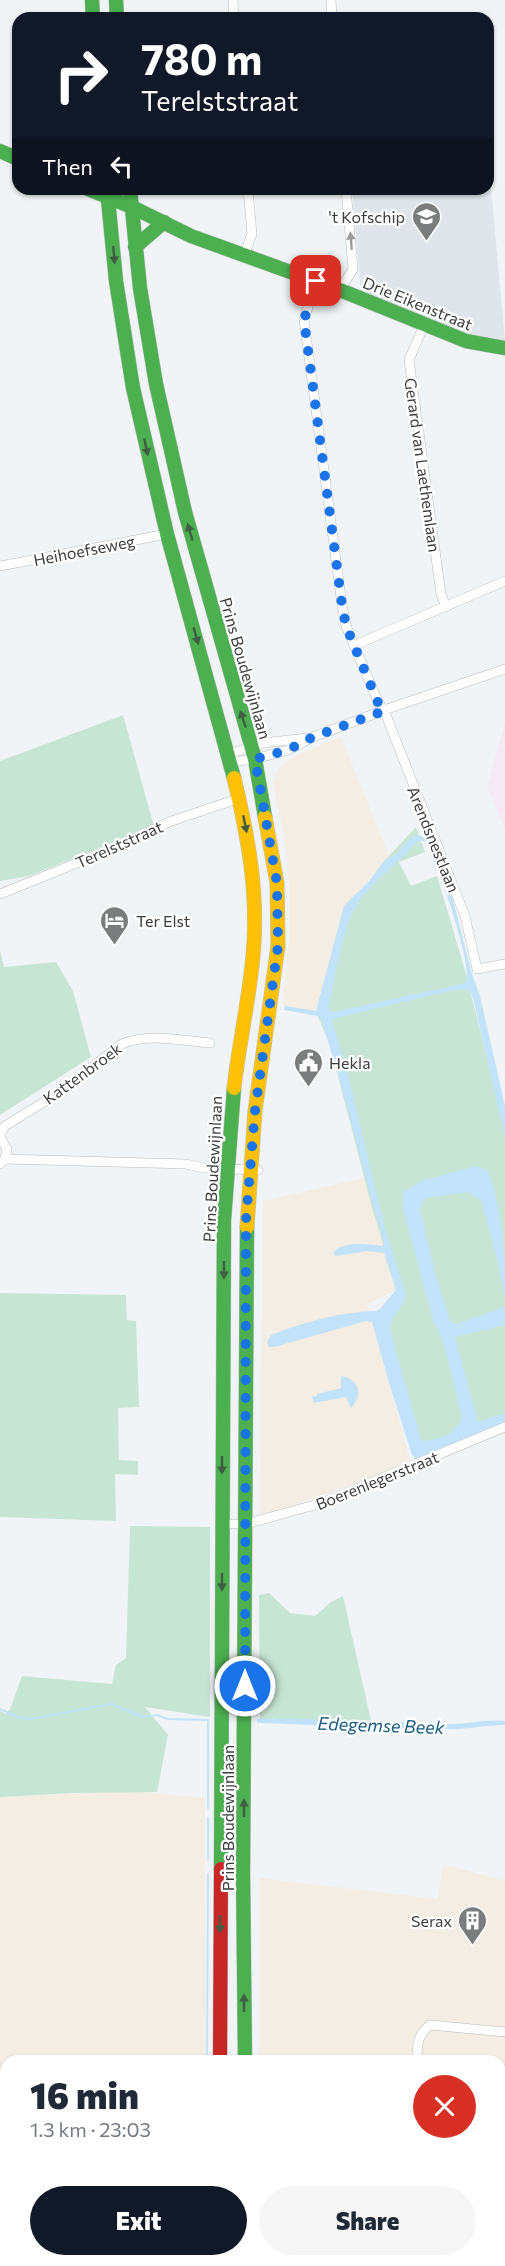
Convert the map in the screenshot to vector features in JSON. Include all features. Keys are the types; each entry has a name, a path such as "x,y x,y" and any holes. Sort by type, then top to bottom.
{"main road":[{"name":"Prins Boudewijnlaan","path":"108,195 117,291 133,388 167,534 240,798 249,843 252,877 254,955 222,1168 224,1232 220,2055"},
{"name":"Drie Eikenstraat","path":"111,195 191,236 340,290 466,341 505,348"},
{"name":"Prins Boudewijnlaan","path":"131,195 135,248 156,384 185,512 253,753 277,883 278,946 262,1050 254,1170 246,1220 243,1872 245,2055"},
{"path":"135,248 164,222"},
{"path":"133,388 144,384 156,384"}],"street":[{"path":"244,255 252,234 249,195"},
{"path":"340,290 353,269 347,195"},
{"name":"Arendsnestlaan","path":"316,281 304,320 346,626 379,705 384,711 465,916 477,969 505,964"},
{"name":"Gerard van Laethemlaan","path":"424,325 409,360 441,594 446,607"},
{"name":"Heihoefseweg","path":"0,566 167,534"},
{"path":"355,645 505,581"},
{"path":"230,758 253,753 288,750 313,737 505,669"},
{"path":"230,758 253,753 283,739 313,737"},
{"name":"Terelststraat","path":"0,894 119,846 169,822 240,798"},
{"name":"Kattenbroek","path":"210,1043 145,1038 129,1040 57,1094 12,1122 0,1136 7,1149 3,1161 186,1164 254,1170"},
{"name":"Boerenlegerstraat","path":"222,1524 246,1524 322,1503 505,1427"},
{"path":"417,2055 417,2042 422,2032 430,2025 505,2032"}],"shaded area":[{"name":"'t Kofschip","path":"353,195 492,195 505,341 469,334 361,293"},
{"path":"505,723 505,830 487,786"},
{"path":"341,737 389,856 341,914 316,1012 283,1006 289,941 289,887 285,842 273,783 278,769 295,756"},
{"path":"364,1178 397,1290 367,1304 411,1464 260,1517 263,1201"},
{"path":"134,1791 205,1798 206,2055 0,2055 0,1797"},
{"path":"443,1864 505,1881 505,2055 259,2055 259,1878 438,1899"}],"green space":[{"path":"123,715 154,826 29,876 0,881 0,761"},
{"path":"416,827 425,852 399,862 411,886 437,876 465,970 499,1106 505,1105 505,1427 416,1466 381,1314 402,1305 371,1204 330,1045 316,1012 344,906 367,884"},
{"path":"0,950 4,967 56,962 73,991 91,1057 0,1115"},
{"path":"0,1293 126,1295 127,1320 136,1321 139,1407 118,1408 119,1460 138,1461 138,1475 115,1474 116,1521 0,1517"},
{"path":"130,1526 210,1527 210,1717 145,1707 168,1735 157,1792 0,1797 0,1711 6,1714 10,1709 22,1676 112,1684 116,1665 126,1658"},
{"path":"269,1593 290,1613 315,1616 331,1602 343,1596 371,1721 260,1719 259,1595"}],"water":[{"path":"419,835 429,841 439,865 434,866 432,853 426,842 419,840 358,903 343,939 328,1010 334,1012 466,983 466,963 439,873 442,871 453,900 480,996 505,1106 505,1138 470,991 464,989 450,991 336,1018 332,1021 345,1063 384,1225 406,1295 403,1304 393,1318 390,1330 421,1439 425,1441 437,1439 452,1432 462,1418 446,1352 434,1324 403,1209 403,1192 421,1181 476,1166 488,1171 497,1203 504,1252 505,1301 497,1259 481,1201 468,1192 425,1198 420,1209 436,1276 450,1321 456,1324 505,1307 505,1325 455,1337 478,1422 505,1413 505,1423 420,1459 412,1455 372,1322 366,1321 274,1347 269,1347 267,1342 271,1335 309,1322 349,1313 376,1311 396,1290 384,1253 367,1251 334,1255 334,1252 343,1246 356,1244 382,1246 384,1243 321,1020 318,1016 284,1010 285,1006 316,1011 344,906 370,880 385,860 397,854 412,837"},
{"path":"341,1376 352,1380 358,1388 357,1398 351,1408 346,1397 314,1403 312,1397 317,1394 341,1388"},
{"path":"257,1719 453,1724 505,1721 505,1725 453,1729 398,1728 259,1723"}],"waterway":[{"name":"Edegemse Beek","path":"0,1709 17,1717 30,1719 112,1704 143,1717 157,1715 167,1719 208,1720 208,1808"},
{"path":"208,1818 208,1860"},
{"path":"207,2055 208,1874"}],"traffic: fast":[{"path":"92,0 93,12"},
{"path":"116,0 117,12"},
{"path":"0,151 12,156"},
{"path":"103,195 191,236 340,290 466,341 505,348"},
{"path":"108,195 116,281 133,388 167,534 234,778"},
{"path":"131,195 140,288 156,384 185,512 255,759 265,817"},
{"path":"135,247 164,222"},
{"path":"221,1869 224,1220 234,1088"},
{"path":"245,2055 243,1872 247,1227"}],"traffic: slow":[{"path":"234,778 248,844 255,911 251,972 234,1088"},
{"path":"247,1227 255,1111 278,946 277,883 265,817"}],"traffic: jam":[{"path":"220,2055 221,1869"}],"place":[{"name":"'t Kofschip","path":"426,242"},
{"name":"Ter Elst","path":"115,946"},
{"name":"Hekla","path":"308,1088"},
{"name":"Serax","path":"473,1946"}],"route":[{"path":"245,1686 246,1220 262,1050 278,946 277,883 255,759 288,750 313,737 384,711 379,705 346,626 342,605 304,320 316,281"}]}
